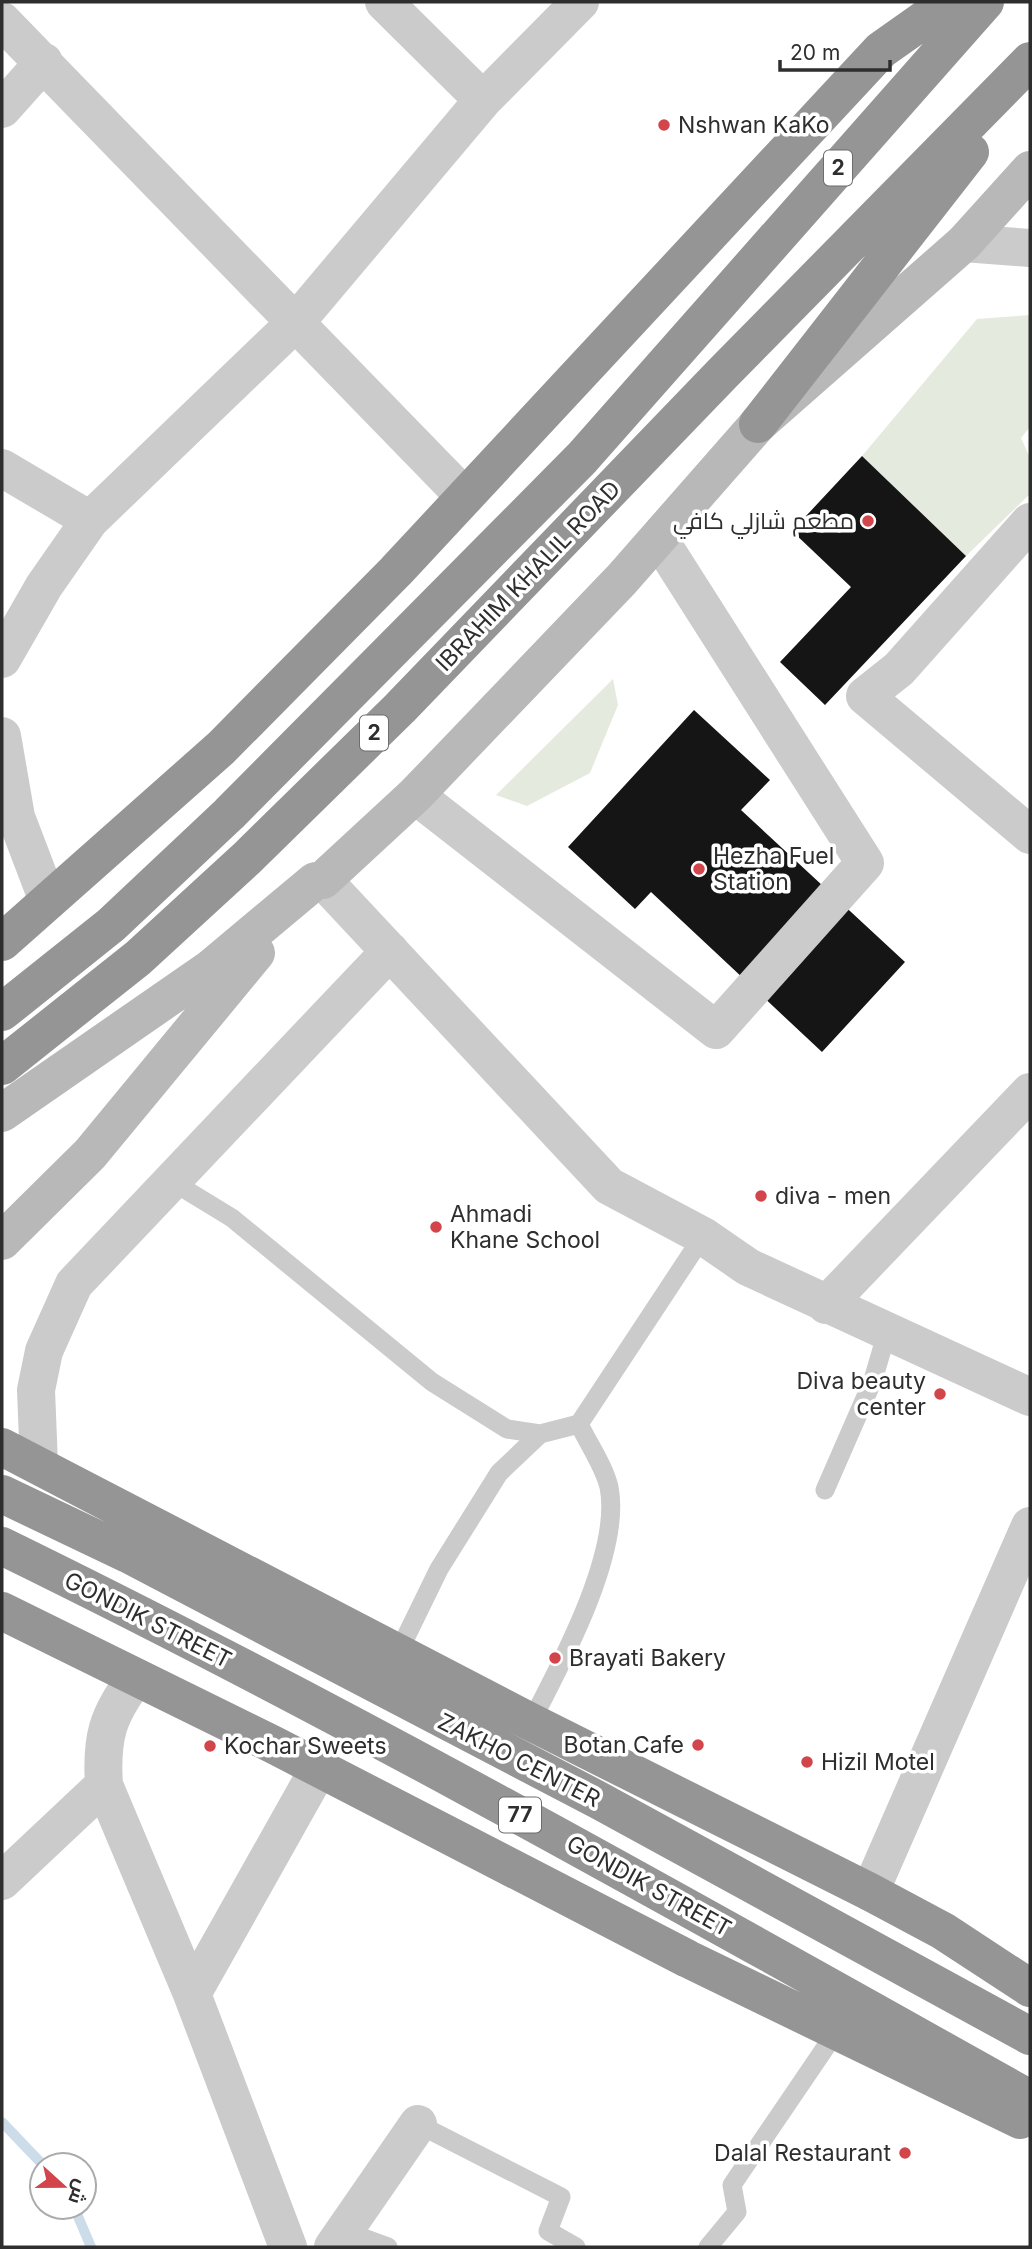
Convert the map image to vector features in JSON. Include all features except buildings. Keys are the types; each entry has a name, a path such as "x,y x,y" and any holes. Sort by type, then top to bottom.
{"highway":[{"name":"2","path":"2,942 221,748 465,497 881,50 949,2"},
{"name":"IBRAHIM KHALIL ROAD","path":"2,1012 111,925 229,814 582,458 985,2"},
{"name":"IBRAHIM KHALIL ROAD","path":"2,1066 138,958 247,858 560,545 722,374 1030,61"},
{"path":"758,424 1030,75"},
{"path":"2,1447 531,1722 870,1892 943,1931 1030,1988"},
{"name":"ZAKHO CENTER","path":"2,1494 128,1554 600,1801 1030,2036"},
{"name":"GONDIK STREET","path":"2,1546 156,1622 462,1782 1030,2099"},
{"path":"2,1611 319,1768 433,1830 836,2032 1030,2125"}],"main road":[{"path":"2,1113 211,968 319,880 415,795 659,539 758,424 964,243 1030,170"},
{"path":"2,1241 90,1154 319,880"}],"street":[{"path":"384,2 483,100"},
{"path":"2,659 44,586 90,520 296,322 483,100 580,2"},
{"path":"2,21 465,497"},
{"path":"2,109 44,62"},
{"path":"964,243 1030,248"},
{"path":"2,468 90,520"},
{"path":"1030,522 899,669 865,696 1030,835"},
{"path":"415,795 716,1030 866,863 659,539"},
{"path":"2,736 9,819 48,901"},
{"path":"319,880 390,951 609,1186 703,1236 748,1267 825,1305 1030,1397"},
{"path":"39,1465 36,1390 38,1377 44,1351 74,1284 390,951"},
{"path":"825,1305 1030,1092"},
{"path":"870,1892 1030,1526"},
{"path":"135,1679 107,1723 102,1753 104,1785 192,1994 288,2247"},
{"path":"192,1994 319,1768"},
{"path":"2,1881 104,1785"},
{"path":"339,2239 418,2124"}],"lane":[{"path":"173,1182 232,1218 432,1382 507,1429 540,1434 579,1424 703,1236"},
{"path":"825,1490 873,1380 887,1332"},
{"path":"531,1722 579,1623 610,1535 608,1486 579,1424"},
{"path":"398,1653 439,1569 499,1473 540,1434"},
{"path":"708,2247 737,2212 732,2185 836,2032"},
{"path":"418,2124 561,2197 548,2231 576,2247"},
{"path":"339,2239 388,2247"}],"shaded area":[{"path":"1030,315 1030,427 1021,438 1030,458 1030,494 966,556 862,456 977,319"},
{"path":"613,679 618,705 590,773 527,806 496,795"}],"waterway":[{"path":"2,2122 30,2151"},
{"path":"80,2221 91,2247"}],"place":[{"name":"Nshwan KaKo","path":"664,125"},
{"name":"مطعم شازلي كافي","path":"868,521"},
{"name":"Hezha Fuel Station","path":"699,869"},
{"name":"diva - men","path":"761,1196"},
{"name":"Ahmadi Khane School","path":"436,1227"},
{"name":"Diva beauty center","path":"940,1394"},
{"name":"Brayati Bakery","path":"555,1658"},
{"name":"Botan Cafe","path":"698,1745"},
{"name":"Kochar Sweets","path":"210,1746"},
{"name":"Hizil Motel","path":"807,1762"},
{"name":"Dalal Restaurant","path":"905,2153"}]}
